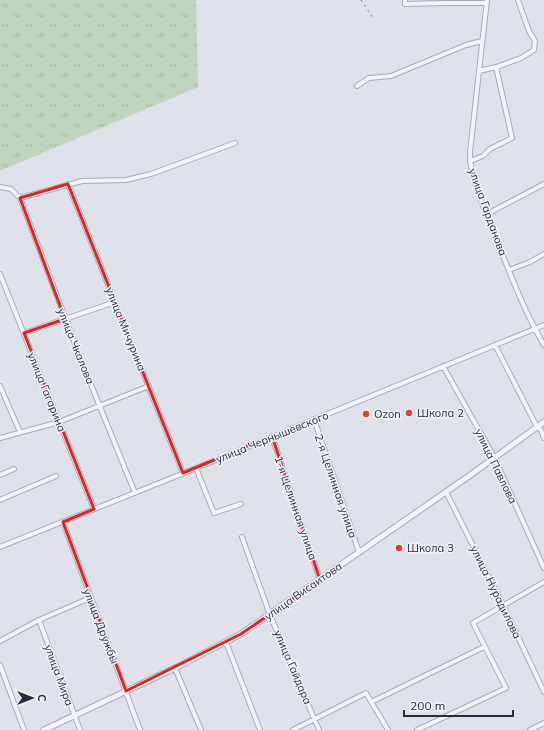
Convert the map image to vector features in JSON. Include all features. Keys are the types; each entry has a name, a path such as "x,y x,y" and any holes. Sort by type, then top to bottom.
{"street":[{"path":"479,71 494,68 521,58 534,50 535,41 529,31 518,0"},
{"path":"405,2 487,2"},
{"name":"улица Гарданова","path":"487,2 470,161 471,170 509,270 534,328 544,345"},
{"path":"357,86 370,78 391,76 466,45 482,41"},
{"path":"470,161 482,156 490,149 512,138 496,67 494,68"},
{"path":"0,187 11,189 20,198 68,184 126,180 151,174 235,143"},
{"name":"улица Мичурина","path":"68,184 183,473"},
{"path":"487,214 544,184"},
{"name":"улица Чкалова","path":"20,198 65,319 135,493"},
{"path":"509,270 530,262 544,254"},
{"name":"улица Гагарина","path":"0,274 94,510"},
{"path":"24,333 115,302"},
{"name":"улица Чернышевского","path":"0,547 94,510 544,324"},
{"path":"494,345 544,438"},
{"name":"улица Павлова","path":"443,366 494,458 544,568"},
{"path":"0,438 59,422 148,386"},
{"path":"0,388 20,432"},
{"name":"2-я Целинная улица","path":"314,419 359,552"},
{"name":"улица Висаитова","path":"44,730 175,668 226,642 270,615 544,422"},
{"name":"1-я Целинная улица","path":"272,436 320,580"},
{"path":"196,468 214,513 242,504"},
{"path":"0,475 14,470"},
{"path":"0,500 56,476"},
{"name":"улица Нурадилова","path":"446,492 503,605 544,692"},
{"name":"улица Дружбы","path":"63,522 140,730"},
{"name":"улица Гайдара","path":"242,537 270,615 315,719 318,730"},
{"path":"417,730 506,688 473,623 544,582"},
{"path":"0,641 39,620 90,598"},
{"name":"улица Мира","path":"39,620 80,730"},
{"path":"226,642 260,730"},
{"path":"371,702 484,646"},
{"path":"0,665 24,730"},
{"path":"175,668 200,730"},
{"path":"293,730 366,693 388,730"},
{"path":"530,730 544,723"}],"highlighted area":[{"path":"68,184 183,473 272,436 320,580 241,634 126,691 63,522 94,509 24,333 65,319 20,198"}],"green space":[{"path":"0,0 196,0 198,87 0,171"}],"railway":[{"path":"361,0 373,18"}],"place":[{"name":"Школа 2","path":"409,413"},
{"name":"Ozon","path":"366,414"},
{"name":"Школа 3","path":"399,548"}]}
